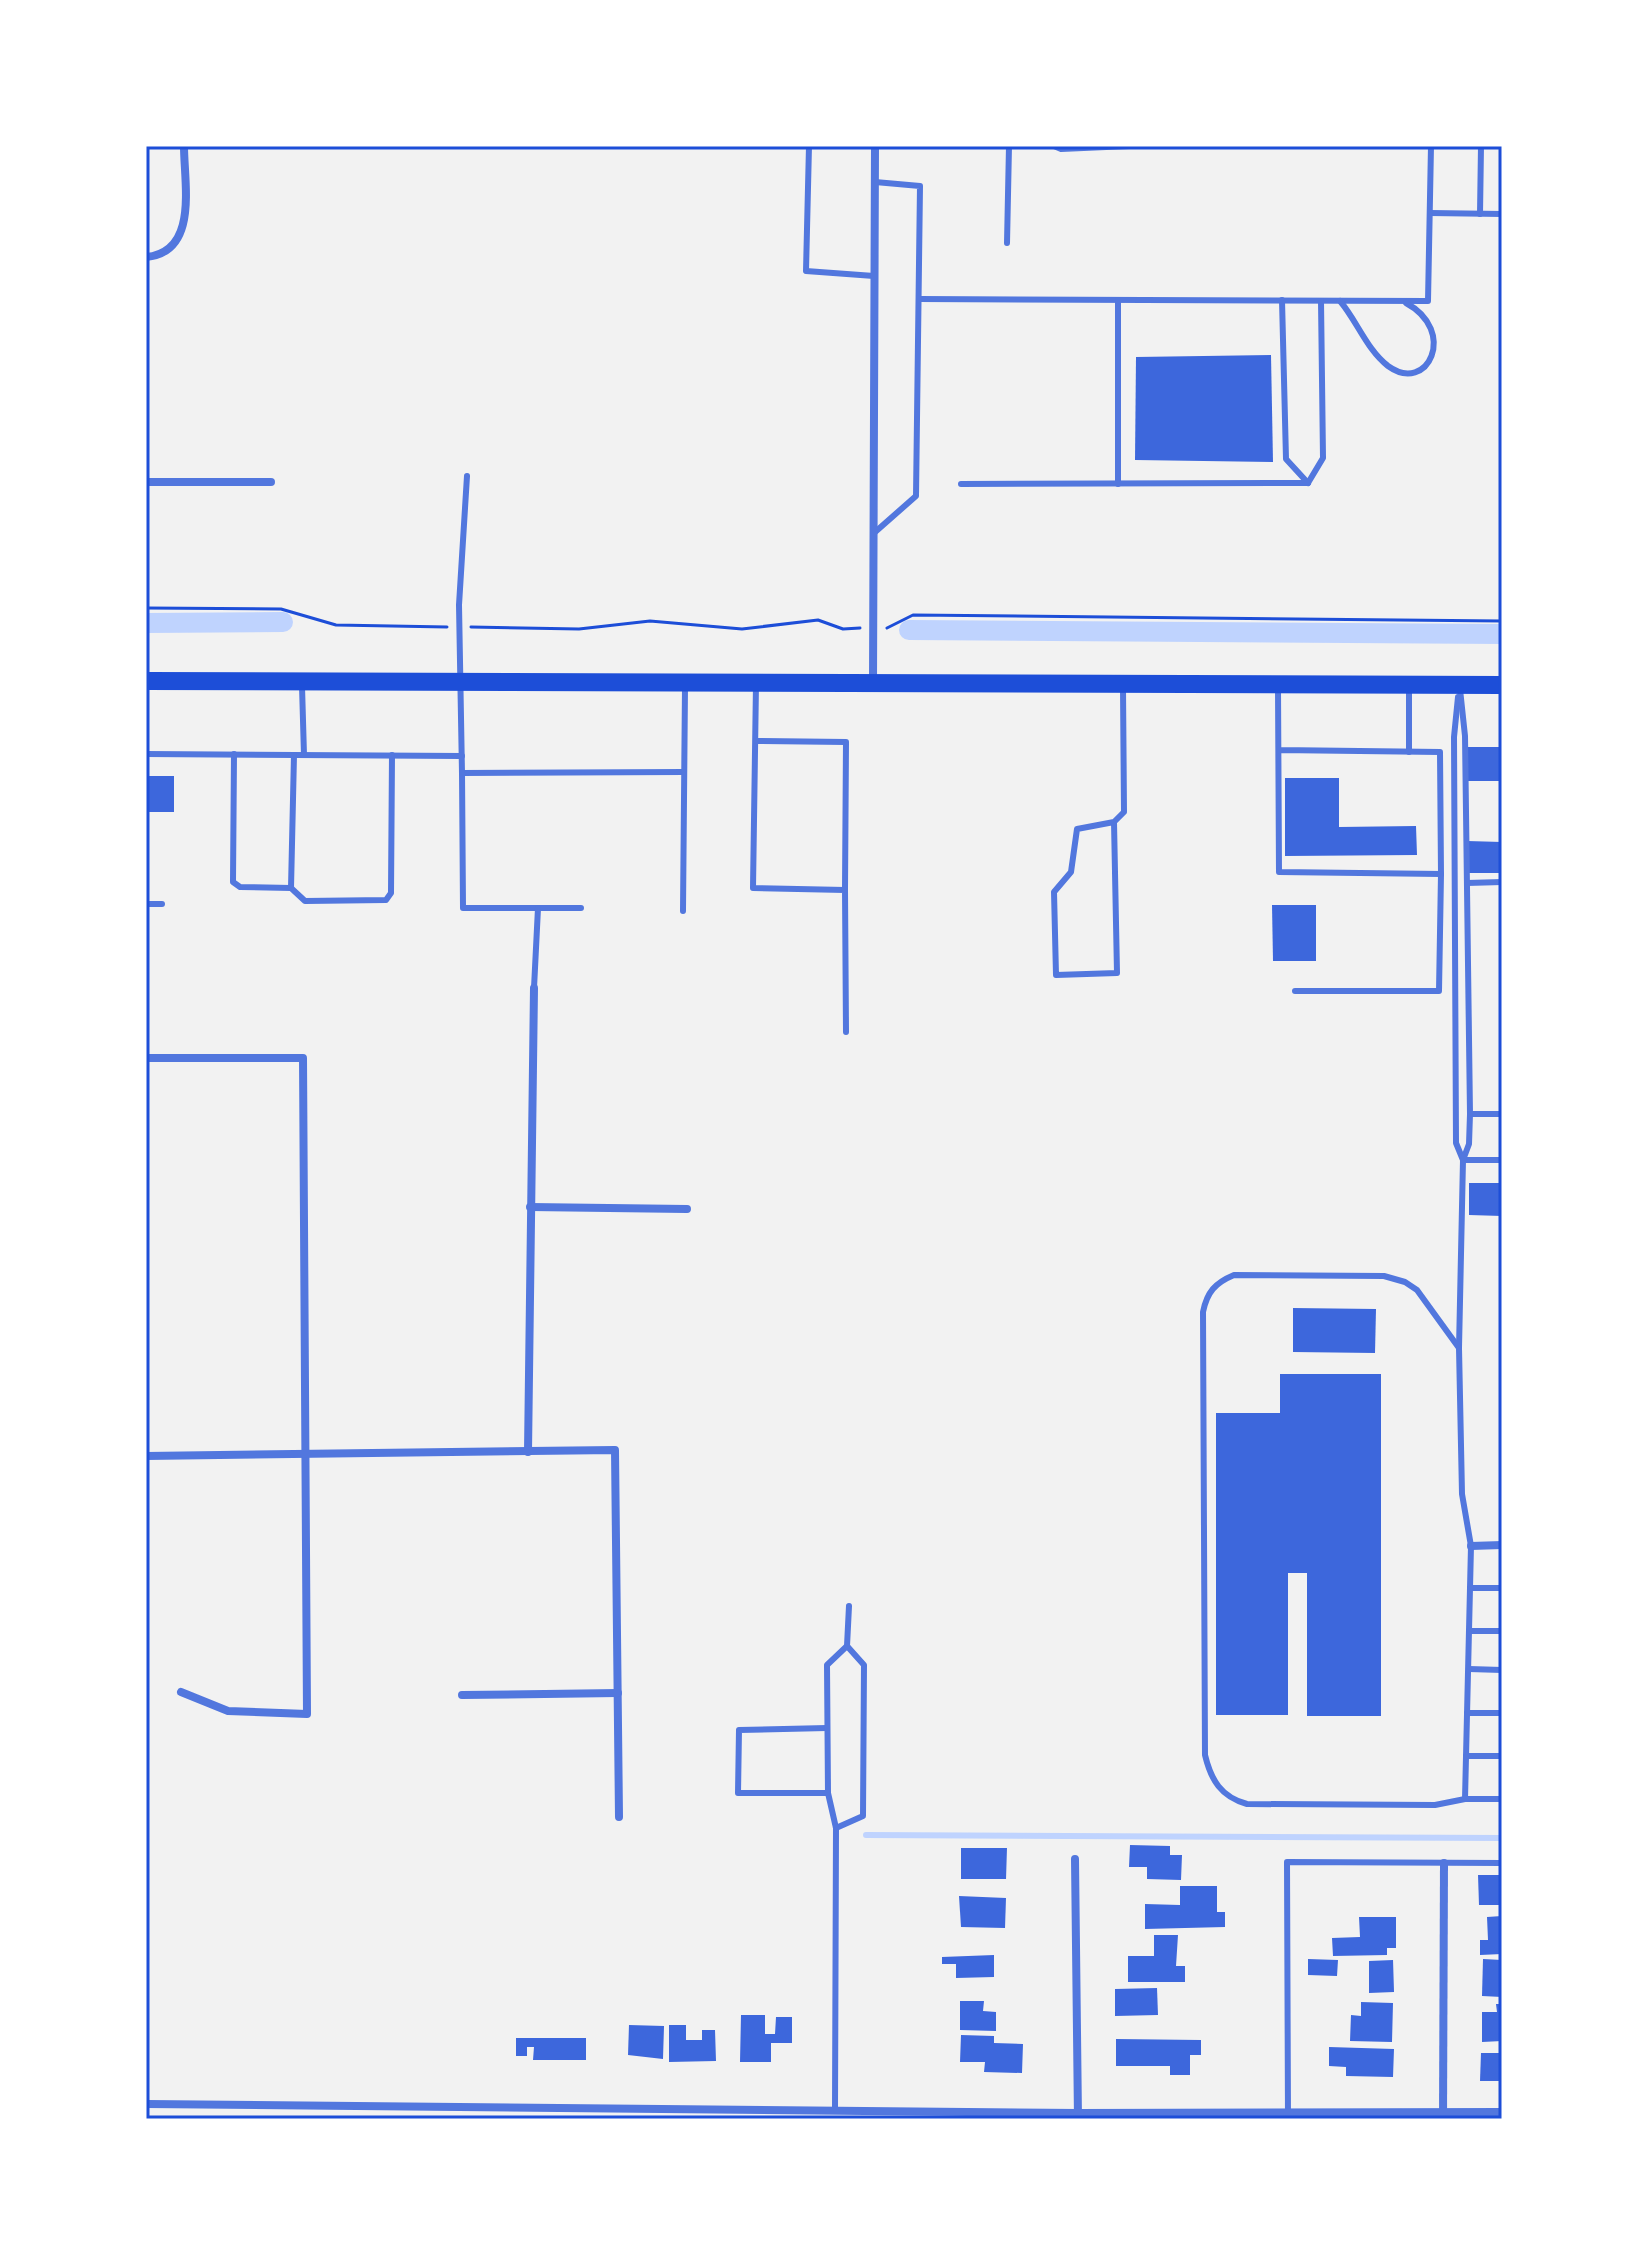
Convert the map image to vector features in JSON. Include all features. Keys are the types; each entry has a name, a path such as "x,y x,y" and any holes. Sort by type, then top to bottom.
{"main road":[{"path":"146,681 1502,685"}],"street":[{"path":"146,257 167,252 176,244 184,227 184,146"},
{"path":"873,683 875,146"},
{"path":"146,482 271,482"},
{"path":"528,1452 534,988"},
{"path":"146,1058 303,1058 307,1714 228,1711 181,1692"},
{"path":"530,1207 687,1209"},
{"path":"146,1456 615,1450 619,1817"},
{"path":"1471,1546 1502,1545"},
{"path":"462,1695 618,1693"},
{"path":"1075,1859 1078,2116"},
{"path":"1443,2115 1444,1863"},
{"path":"146,2104 835,2109 1078,2116 1443,2115 1502,2112"},
{"path":"608,2108 608,2119"}],"lane":[{"path":"809,146 806,271 874,276"},
{"path":"1007,243 1009,146"},
{"path":"1054,146 1101,149 1129,146"},
{"path":"919,299 1428,301 1431,146"},
{"path":"1480,214 1481,146"},
{"path":"874,533 916,496 920,186 875,182"},
{"path":"1430,213 1502,214"},
{"path":"1118,300 1118,484"},
{"path":"1282,300 1286,459 1308,483"},
{"path":"1308,483 1323,458 1321,301"},
{"path":"1340,301 1386,364 1402,372 1417,371 1433,357 1435,336 1425,316 1403,301"},
{"path":"467,476 459,627 463,908 581,908"},
{"path":"961,484 1308,483"},
{"path":"302,682 304,755"},
{"path":"683,911 685,684"},
{"path":"756,684 753,888 845,890"},
{"path":"1114,822 1117,973 1056,975 1054,892 1071,872 1077,829 1114,822 1124,812 1123,684"},
{"path":"1278,685 1279,872 1441,874"},
{"path":"1409,685 1409,752"},
{"path":"1459,685 1454,737 1456,1143 1463,1160"},
{"path":"1459,685 1465,736 1470,1114 1469,1144 1463,1160 1459,1348 1462,1494 1471,1546 1465,1799"},
{"path":"756,741 846,742 846,1032"},
{"path":"1279,750 1440,752 1439,991 1295,991"},
{"path":"146,754 462,756"},
{"path":"234,754 233,882 240,887 291,888 305,901 386,900 391,893 392,755"},
{"path":"291,888 294,755"},
{"path":"462,773 684,772"},
{"path":"1455,883 1502,882"},
{"path":"146,904 162,904"},
{"path":"534,988 538,908"},
{"path":"1470,1114 1502,1114"},
{"path":"1463,1160 1502,1160"},
{"path":"1459,1348 1417,1290 1405,1282 1384,1276 1234,1275 1219,1281 1206,1296 1203,1312 1205,1739 1210,1776 1234,1800 1247,1804 1435,1805 1465,1799 1502,1799"},
{"path":"1470,1588 1502,1588"},
{"path":"835,2109 836,1828 828,1793 827,1665 847,1646 849,1606"},
{"path":"1469,1631 1502,1631"},
{"path":"836,1828 863,1816 864,1665 847,1646"},
{"path":"1469,1669 1502,1670"},
{"path":"1467,1713 1502,1713"},
{"path":"827,1728 739,1730 738,1793 828,1793"},
{"path":"1466,1756 1502,1756"},
{"path":"1289,2116 1287,1862 1502,1863"}],"path":[{"path":"146,608 281,609 336,625 579,629 650,621 742,629 818,620 843,629 873,628 891,627 913,615 1502,621"}],"building":[{"path":"1271,355 1273,462 1135,460 1136,357"},
{"path":"1467,747 1502,747 1502,781 1466,781"},
{"path":"146,776 174,776 174,812 146,812"},
{"path":"1285,778 1339,778 1339,827 1416,826 1417,855 1285,856"},
{"path":"1467,841 1502,842 1502,873 1466,873"},
{"path":"1272,905 1316,905 1316,961 1273,961"},
{"path":"1469,1183 1502,1183 1502,1216 1469,1215"},
{"path":"1293,1308 1376,1309 1375,1353 1293,1352"},
{"path":"1280,1374 1381,1374 1381,1716 1307,1716 1307,1573 1288,1573 1288,1715 1216,1715 1216,1413 1280,1413"},
{"path":"1130,1845 1170,1846 1170,1855 1182,1855 1181,1880 1147,1879 1147,1867 1129,1867"},
{"path":"961,1848 1007,1848 1006,1879 961,1879"},
{"path":"1478,1875 1502,1875 1502,1905 1479,1905"},
{"path":"1180,1886 1217,1886 1217,1912 1225,1912 1225,1927 1145,1929 1145,1904 1180,1905"},
{"path":"959,1896 1006,1898 1005,1928 961,1927"},
{"path":"1502,1916 1502,1954 1480,1955 1480,1940 1488,1940 1487,1917"},
{"path":"1359,1917 1396,1917 1396,1948 1387,1948 1387,1955 1333,1956 1332,1938 1360,1937"},
{"path":"1154,1935 1178,1935 1176,1966 1185,1966 1185,1982 1128,1982 1128,1956 1154,1956"},
{"path":"994,1955 994,1977 956,1978 956,1964 942,1964 942,1957"},
{"path":"1308,1959 1338,1960 1337,1976 1308,1975"},
{"path":"1483,1959 1502,1960 1502,1997 1482,1996"},
{"path":"1393,1960 1394,1992 1369,1993 1369,1961"},
{"path":"1157,1988 1158,2015 1115,2016 1115,1989"},
{"path":"960,2001 984,2001 983,2011 996,2012 996,2031 960,2030"},
{"path":"1361,2002 1393,2003 1392,2042 1350,2041 1351,2015 1361,2016"},
{"path":"1496,2004 1502,2004 1502,2041 1482,2042 1482,2012 1497,2012"},
{"path":"741,2015 765,2015 765,2034 775,2034 776,2017 792,2017 792,2043 771,2043 771,2062 740,2062"},
{"path":"629,2025 664,2026 663,2059 628,2055"},
{"path":"669,2025 686,2025 686,2040 702,2040 702,2030 715,2030 716,2061 669,2062"},
{"path":"961,2035 994,2036 994,2043 1023,2044 1022,2073 984,2072 985,2062 960,2062"},
{"path":"516,2038 586,2038 586,2060 533,2060 534,2047 527,2047 527,2056 516,2056"},
{"path":"1116,2039 1201,2040 1201,2055 1190,2055 1190,2075 1170,2075 1170,2066 1116,2066"},
{"path":"1329,2047 1394,2049 1393,2077 1346,2076 1346,2067 1329,2066"},
{"path":"1481,2053 1502,2053 1502,2081 1480,2081"}],"waterway":[{"path":"146,623 283,622"},
{"path":"909,630 1502,634"},
{"path":"866,1835 1502,1838"}]}
